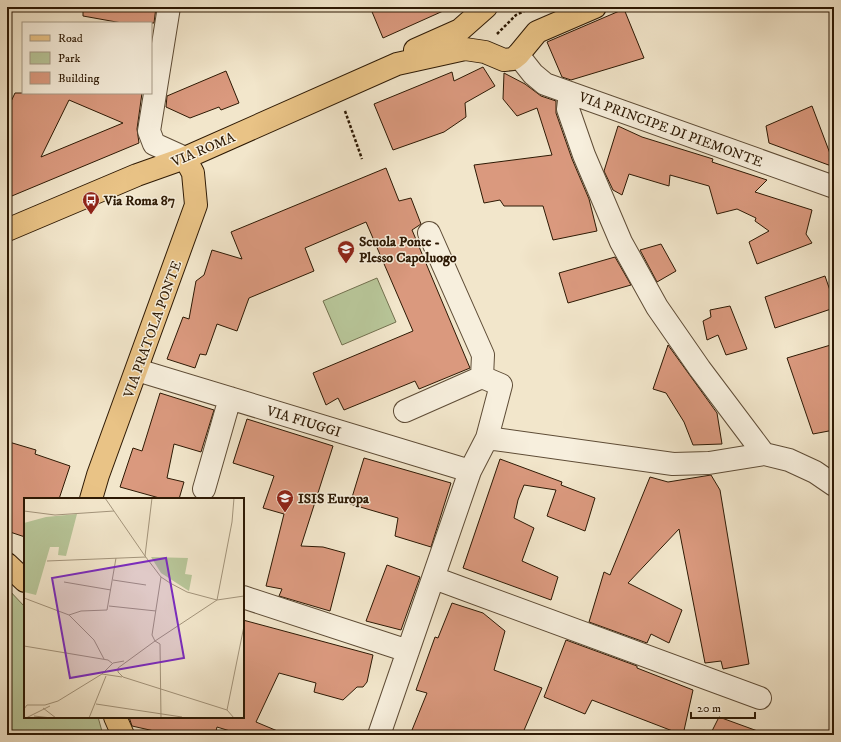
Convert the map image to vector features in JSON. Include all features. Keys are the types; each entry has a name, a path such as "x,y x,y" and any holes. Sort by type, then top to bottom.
{"main road":[{"path":"397,64 414,50 460,30 486,7"},
{"path":"397,64 465,48 485,52 504,60 513,59 537,32 595,7"},
{"name":"VIA ROMA","path":"7,230 137,175 185,158 397,64"},
{"name":"VIA PRATOLA PONTE","path":"91,498 98,475 196,205 193,173 185,158"},
{"path":"7,564 24,580"},
{"path":"114,718 123,735"}],"street":[{"path":"168,7 149,131 154,144 185,158"},
{"name":"VIA PRINCIPE DI PIEMONTE","path":"518,55 533,74 545,84 834,188"},
{"path":"570,93 568,109 584,155 621,242 657,307 700,369 764,454"},
{"path":"430,234 483,355 482,377"},
{"name":"VIA FIUGGI","path":"137,370 470,471"},
{"path":"379,735 470,471 487,438 501,385 482,377 405,411"},
{"path":"204,489 230,398"},
{"path":"487,438 673,464 709,463 764,454 789,460 815,472 834,484"},
{"path":"434,578 760,698"},
{"path":"244,597 408,651"}],"path":[{"path":"495,37 516,15 532,7"},
{"path":"345,111 362,159"}],"green space":[{"path":"377,278 396,322 342,345 323,301"},
{"path":"7,588 24,606 24,718 98,718 103,735 7,735"}],"building":[{"path":"83,7 156,7 154,23 116,22 83,16"},
{"path":"370,7 452,7 383,38"},
{"path":"624,9 644,58 571,80 562,77 547,42"},
{"path":"483,67 495,86 465,103 466,117 444,132 393,150 374,104 452,72 454,81"},
{"path":"226,71 239,103 221,110 219,107 190,118 166,107 167,96"},
{"path":"504,73 525,84 541,96 556,101 556,113 572,159 589,199 597,231 553,240 543,206 504,206 500,200 484,203 474,165 552,155 537,108 517,116 503,99"},
{"path":"15,93 142,94 137,129 139,143 7,198 7,110","holes":["69,100 123,123 41,157"]},
{"path":"812,106 834,167 769,143 766,126"},
{"path":"618,126 642,137 713,159 712,162 767,180 755,192 812,210 806,234 812,243 757,264 749,242 769,231 755,221 756,218 737,209 717,214 709,186 670,175 669,186 629,174 622,195 613,190 604,171"},
{"path":"386,168 399,201 411,198 421,224 412,230 470,368 419,389 415,381 344,410 338,398 326,405 313,373 413,331 366,222 305,248 314,271 249,298 237,331 217,324 206,355 200,354 195,368 167,359 183,317 189,319 196,281 204,275 212,250 242,259 231,232"},
{"path":"661,244 676,271 657,282 640,250"},
{"path":"615,257 631,285 568,303 559,273"},
{"path":"825,276 834,302 834,308 775,328 765,297"},
{"path":"730,306 747,349 726,355 718,335 707,340 703,321 711,317 710,310"},
{"path":"834,344 834,430 813,434 787,358"},
{"path":"668,345 717,413 722,444 693,445 684,422 666,393 653,389"},
{"path":"160,393 214,410 201,452 174,444 167,478 184,482 179,498 159,498 120,487 133,448 142,451"},
{"path":"247,419 333,446 301,546 323,547 345,553 330,611 279,596 282,589 266,586 284,514 263,508 274,476 233,463"},
{"path":"9,442 36,450 35,454 70,466 59,498 24,498 24,537 7,531 7,452"},
{"path":"364,458 451,483 431,547 395,536 398,518 350,504"},
{"path":"500,459 562,482 561,485 595,498 585,531 547,516 556,490 524,485 518,500 514,518 534,528 522,561 558,577 551,600 463,568"},
{"path":"711,475 720,490 749,664 723,669 721,661 705,663 679,529 628,583 682,610 669,643 651,634 647,643 589,622 604,572 610,575 650,477 668,482"},
{"path":"387,565 420,577 401,630 366,621"},
{"path":"452,603 483,613 505,631 494,670 542,688 522,735 410,735 427,693 416,690 435,637 438,638"},
{"path":"244,620 373,655 367,682 363,687 357,687 343,700 314,692 316,683 279,673 256,722 287,735 243,735 217,727 215,735 172,735 132,726 129,718 244,718"},
{"path":"566,640 637,666 637,668 693,690 683,735 592,700 585,714 544,697"},
{"path":"719,717 763,733 763,735 710,735"}],"place":[{"name":"Via Roma 87","path":"91,215"},
{"name":"Scuola Ponte - Plesso Capoluogo","path":"346,264"},
{"name":"ISIS Europa","path":"285,513"}]}
